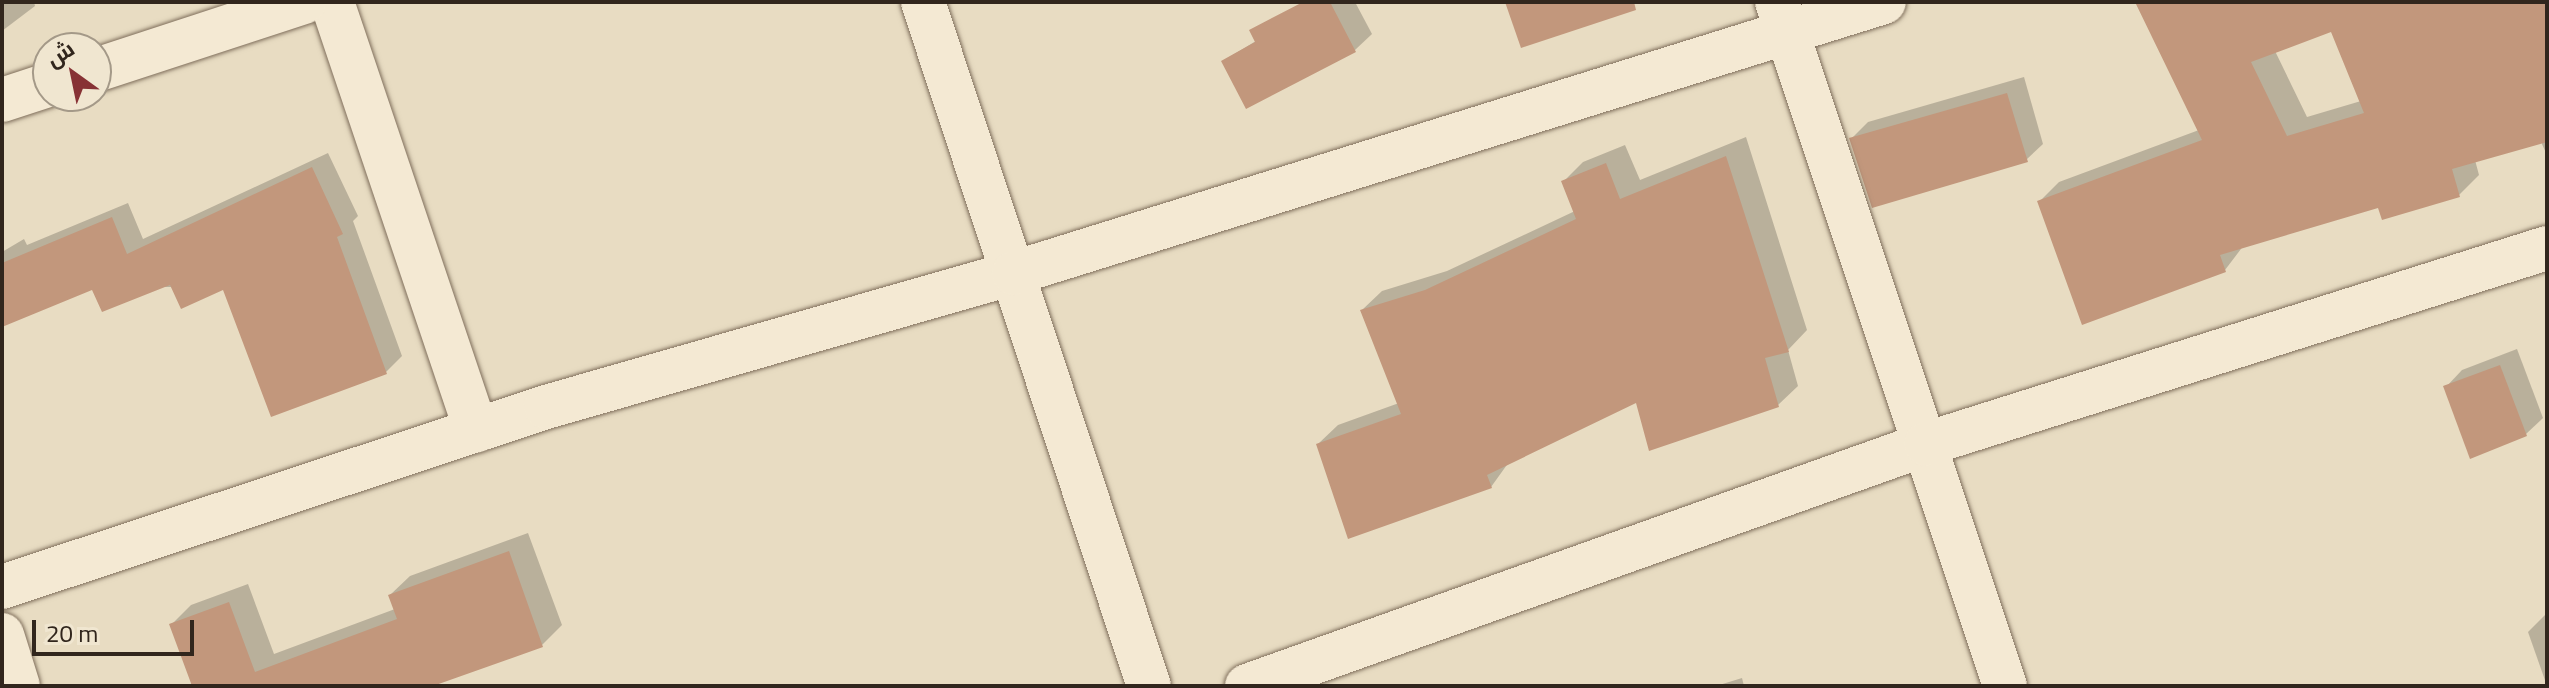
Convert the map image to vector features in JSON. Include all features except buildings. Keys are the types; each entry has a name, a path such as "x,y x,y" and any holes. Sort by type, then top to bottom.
{"street":[{"path":"112,65 304,2"},
{"path":"332,2 476,430"},
{"path":"923,2 1149,686"},
{"path":"2,587 476,430 1014,273 1782,18 1884,2"},
{"path":"1782,18 2005,686"},
{"path":"2,100 32,90"},
{"path":"1247,686 1926,444 2547,248"},
{"path":"2,635 18,686"}]}
